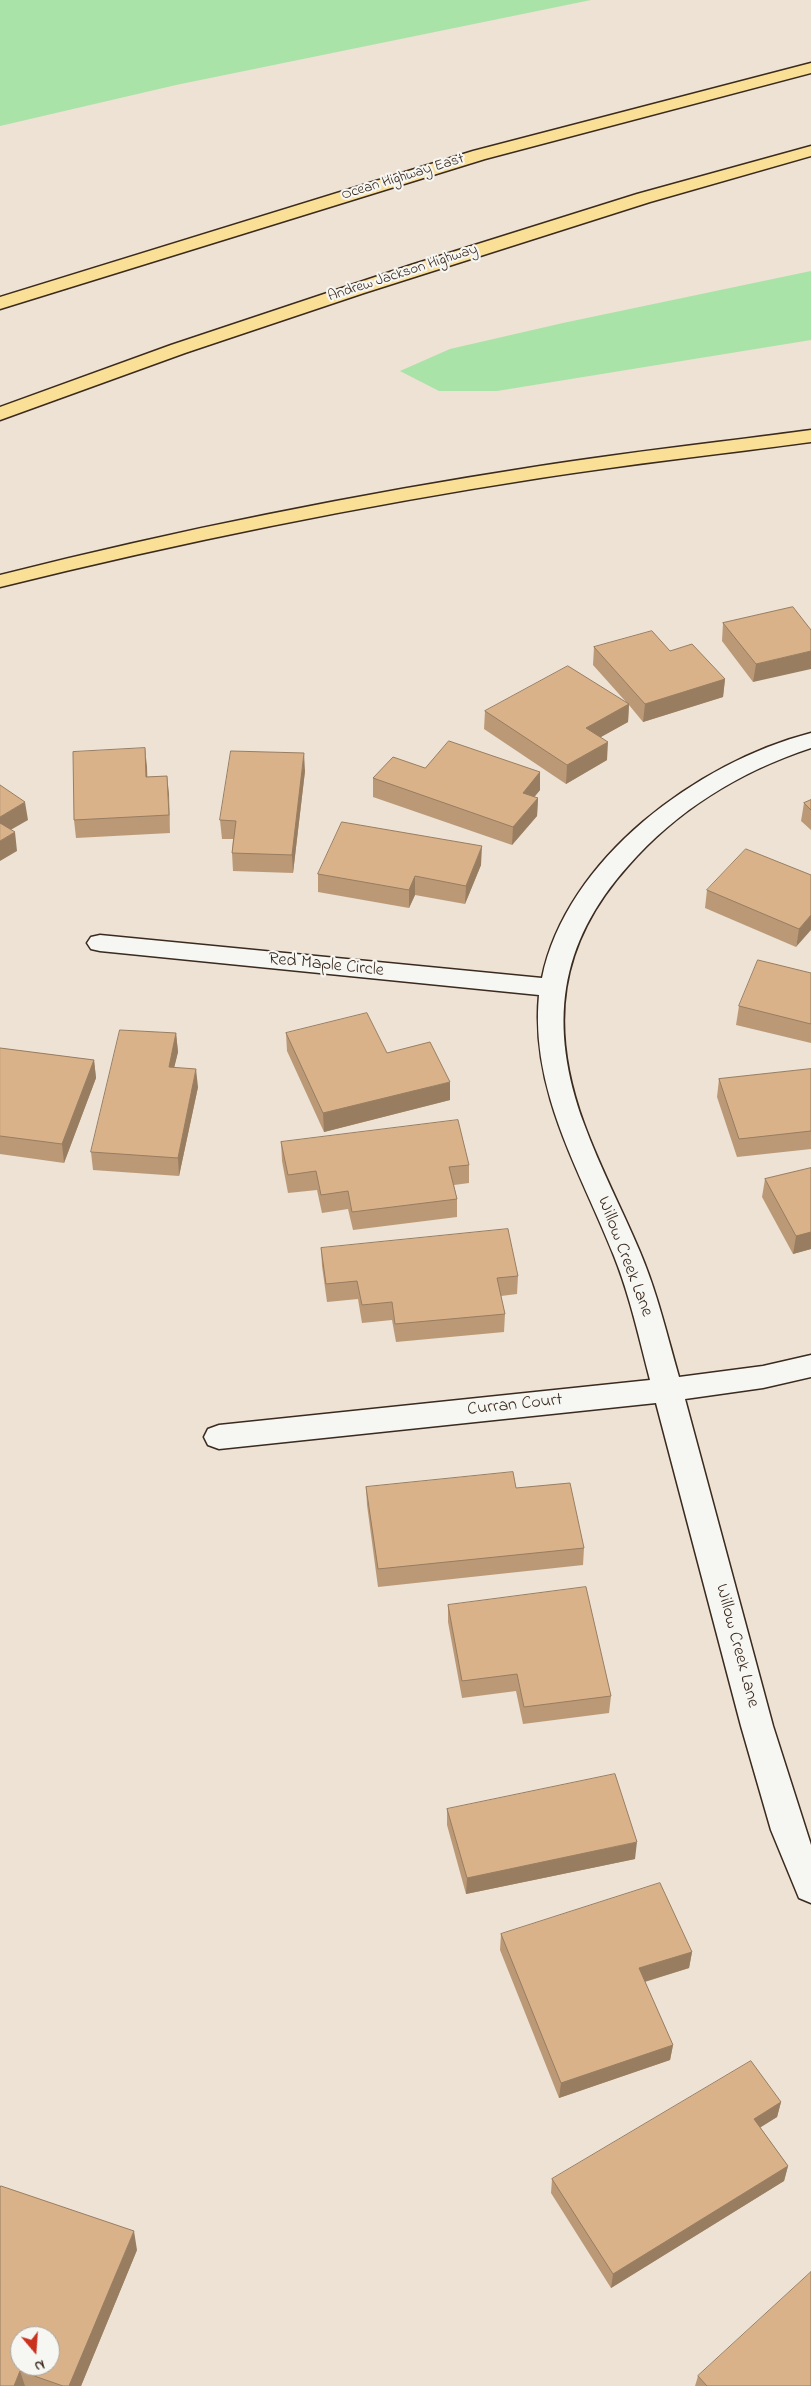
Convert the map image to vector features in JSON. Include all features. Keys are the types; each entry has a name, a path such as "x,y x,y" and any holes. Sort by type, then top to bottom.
{"highway":[{"name":"Ocean Highway East","path":"0,302 479,155 811,68"},
{"name":"Andrew Jackson Highway","path":"0,414 131,364 352,290 598,212 811,151"},
{"path":"0,581 152,544 437,488 542,471 811,436"}],"street":[{"name":"Willow Creek Lane","path":"811,740 744,765 693,796 650,827 613,865 579,915 561,950 553,988 552,1034 558,1082 572,1131 621,1239 641,1290 757,1726 788,1830 811,1887"},
{"name":"Red Maple Circle","path":"100,943 553,988"},
{"name":"Curran Court","path":"218,1438 669,1390 764,1376 811,1366"}],"green space":[{"path":"0,0 591,0 176,85 0,126"},
{"path":"811,271 811,340 497,391 439,391 400,371 450,349 563,323"}],"building":[{"path":"793,607 811,630 811,651 756,664 723,623"},
{"path":"652,631 670,651 692,644 725,679 645,704 594,647"},
{"path":"568,666 629,704 586,728 608,742 567,765 485,711"},
{"path":"449,741 540,772 523,793 538,798 513,827 373,778 393,757 425,768"},
{"path":"145,748 146,777 167,776 169,815 74,820 73,752"},
{"path":"231,751 304,753 292,855 232,853 236,821 220,820"},
{"path":"0,785 25,802 0,817"},
{"path":"811,800 811,810 804,803"},
{"path":"342,822 482,846 466,886 415,876 409,890 318,874"},
{"path":"0,823 15,832 0,841"},
{"path":"746,849 811,875 811,915 799,929 707,890"},
{"path":"758,960 811,973 811,1024 739,1006"},
{"path":"367,1013 387,1053 430,1042 450,1082 323,1113 286,1033"},
{"path":"120,1030 176,1033 169,1067 196,1069 178,1158 91,1152"},
{"path":"0,1048 94,1060 62,1144 0,1136"},
{"path":"811,1069 811,1131 739,1139 719,1079"},
{"path":"458,1120 469,1165 449,1167 457,1199 352,1212 348,1191 321,1195 316,1171 288,1175 281,1142"},
{"path":"811,1168 811,1232 796,1236 765,1179"},
{"path":"508,1229 518,1276 497,1278 505,1314 395,1324 392,1302 362,1305 357,1281 326,1284 321,1248"},
{"path":"513,1472 516,1488 570,1483 584,1548 378,1569 366,1487"},
{"path":"586,1587 611,1696 524,1707 517,1674 462,1681 448,1605"},
{"path":"615,1774 637,1842 467,1878 447,1809"},
{"path":"660,1883 692,1952 639,1968 673,2045 561,2083 501,1934"},
{"path":"751,2061 781,2102 754,2119 788,2166 613,2274 552,2179"},
{"path":"1,2186 134,2231 69,2386 63,2386 34,2376 60,2376 60,2326 10,2326 10,2376 18,2376 14,2386 0,2386"},
{"path":"811,2272 811,2386 707,2386 698,2376"}]}
